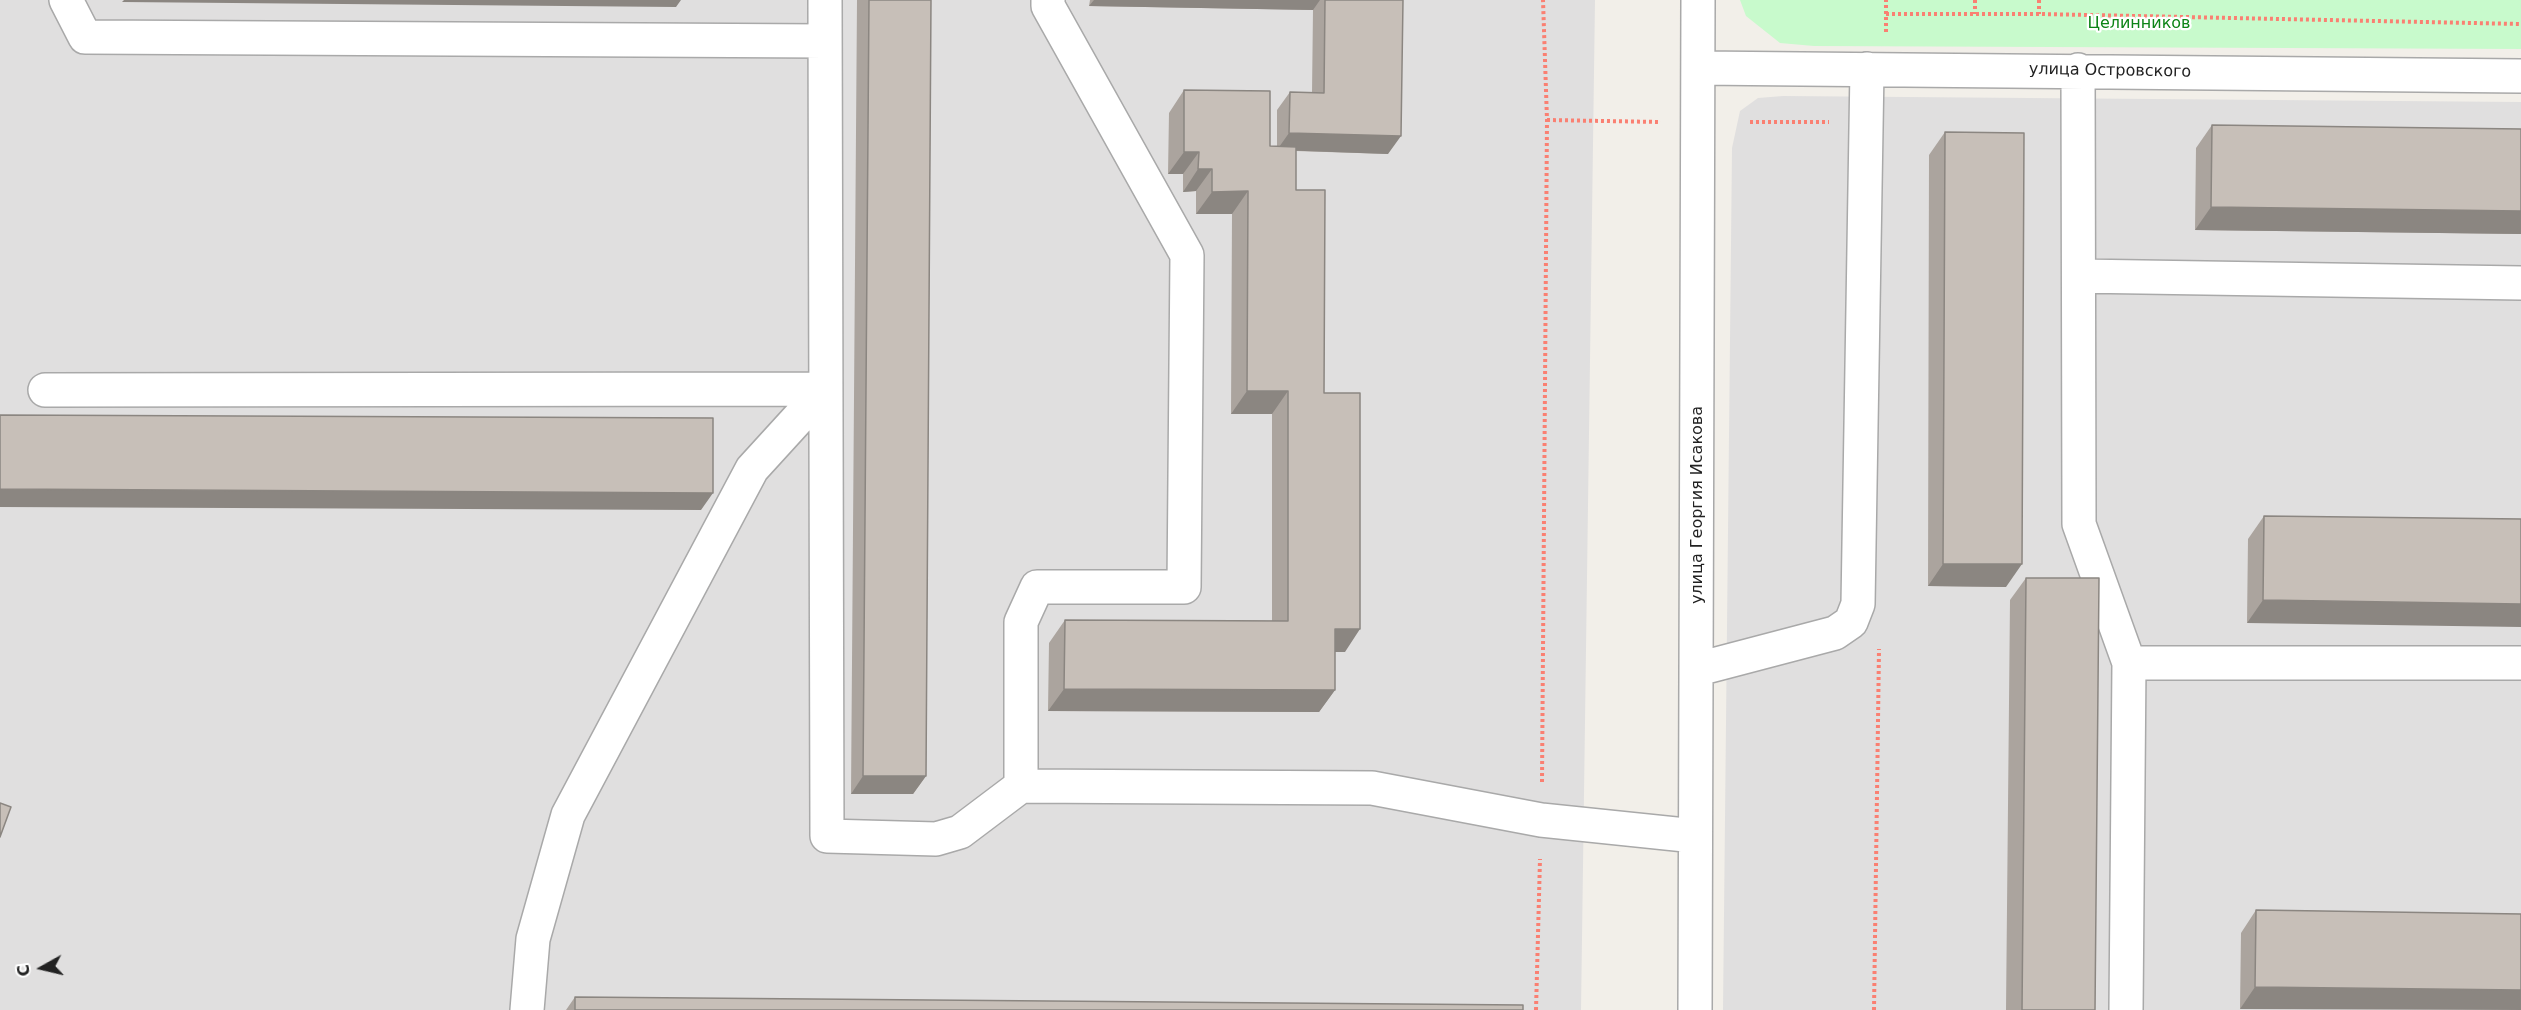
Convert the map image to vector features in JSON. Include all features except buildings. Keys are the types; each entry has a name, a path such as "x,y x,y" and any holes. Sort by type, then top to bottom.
{"street":[{"path":"66,0 86,37 825,41"},
{"path":"825,0 827,836 936,839 960,832 1021,786 1372,788 1541,820 1695,836"},
{"path":"1021,786 1022,622 1036,587 1184,587 1186,255 1048,6 1048,0"},
{"name":"улица Георгия Исакова","path":"1695,1010 1698,669 1698,0"},
{"name":"улица Островского","path":"1699,68 2521,76"},
{"path":"1698,669 1835,633 1851,622 1858,604 1867,69"},
{"path":"2078,70 2079,524 2129,663 2126,1010"},
{"path":"2079,276 2521,283"},
{"path":"45,390 825,389"},
{"path":"527,1010 533,939 568,815 752,469 825,389"},
{"path":"2129,663 2521,663"}],"path":[{"path":"1536,1010 1541,820 1547,120 1543,0"},
{"path":"1975,0 1975,14"},
{"path":"2039,0 2039,14"},
{"path":"1886,14 2039,14 2521,24"},
{"path":"1547,120 1661,122"},
{"path":"1750,122 1866,122"}],"shaded area":[{"path":"0,0 1595,0 1581,1010 0,1010"},
{"path":"1783,96 2521,102 2521,1010 1723,1010 1732,148 1740,111 1758,98"}],"green space":[{"name":"Целинников","path":"1740,0 2521,0 2521,49 1814,46 1780,43 1746,16"}]}
